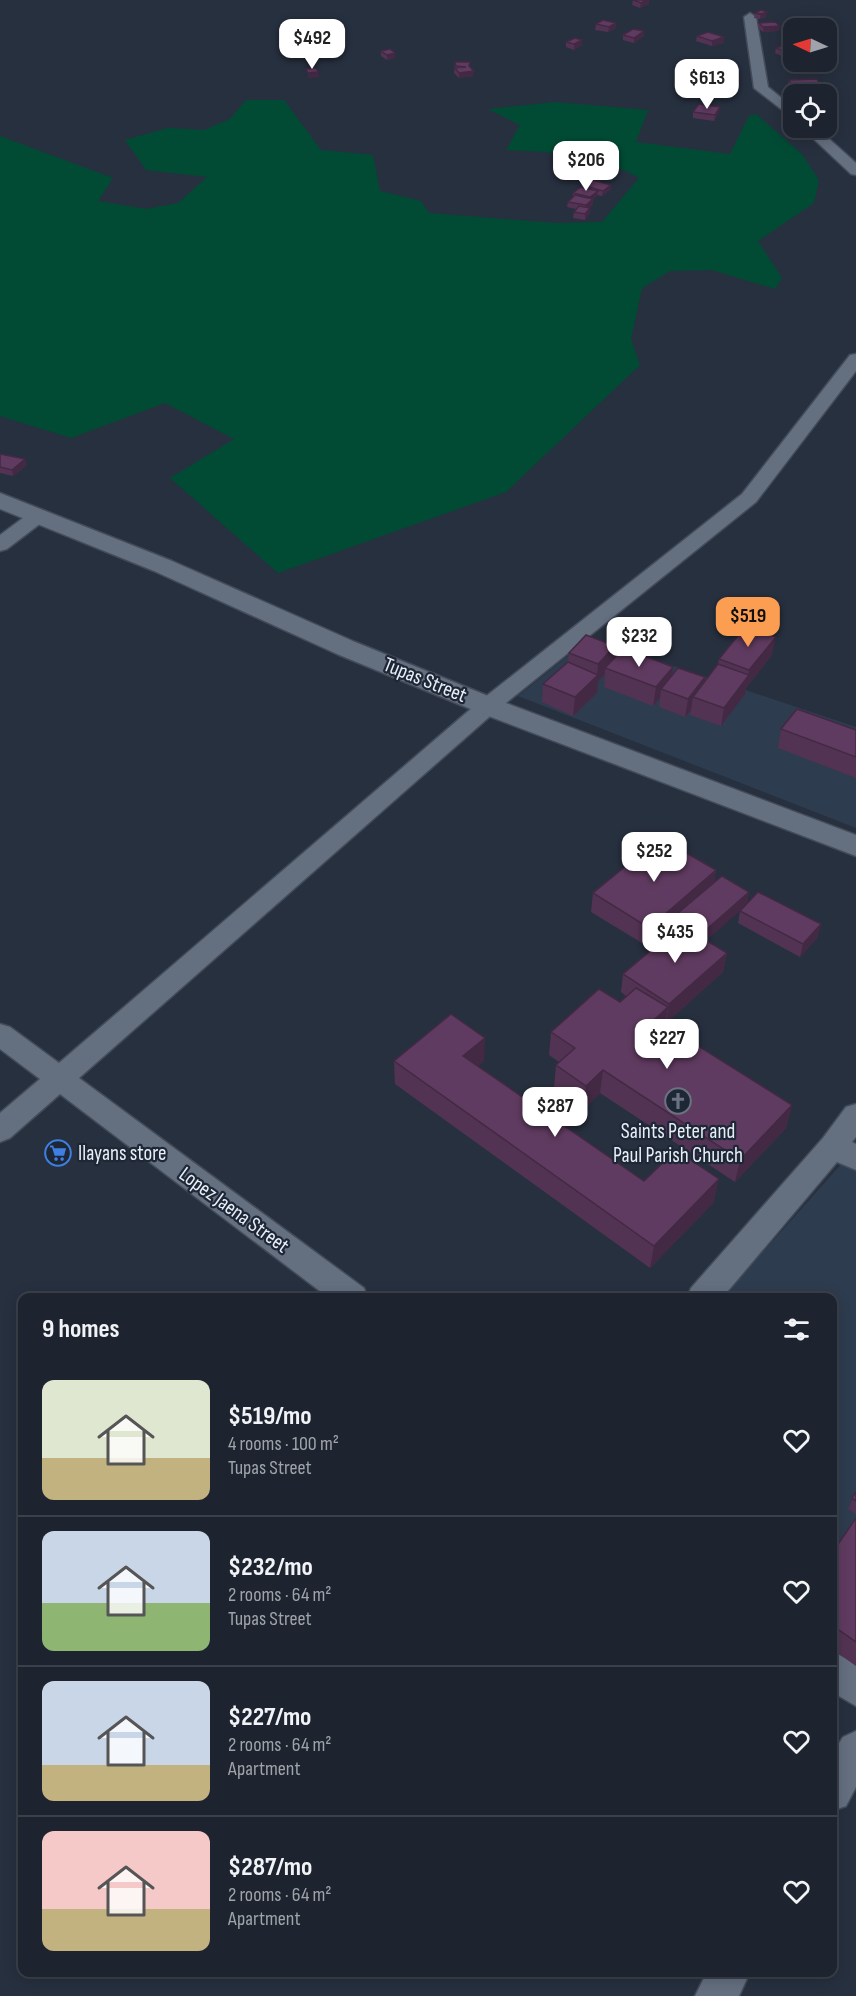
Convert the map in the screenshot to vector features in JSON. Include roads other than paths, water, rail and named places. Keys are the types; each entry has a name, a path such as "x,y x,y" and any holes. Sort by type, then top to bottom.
{"street":[{"path":"750,18 760,88 783,106"},
{"path":"820,138 856,171"},
{"path":"0,1130 488,706 749,498 856,359"},
{"name":"Tupas Street","path":"0,500 163,566 346,648 488,706 856,846"},
{"path":"0,545 38,516"},
{"name":"Lopez Jaena Street","path":"0,1034 59,1081 346,1293"},
{"path":"707,1293 844,1152 856,1115"},
{"path":"837,1673 856,1688"},
{"path":"837,1783 856,1750"},
{"path":"716,1996 727,1977"}],"place":[{"name":"Saints Peter and Paul Parish Church","path":"678,1101"},
{"name":"Ilayans store","path":"58,1153"}]}
